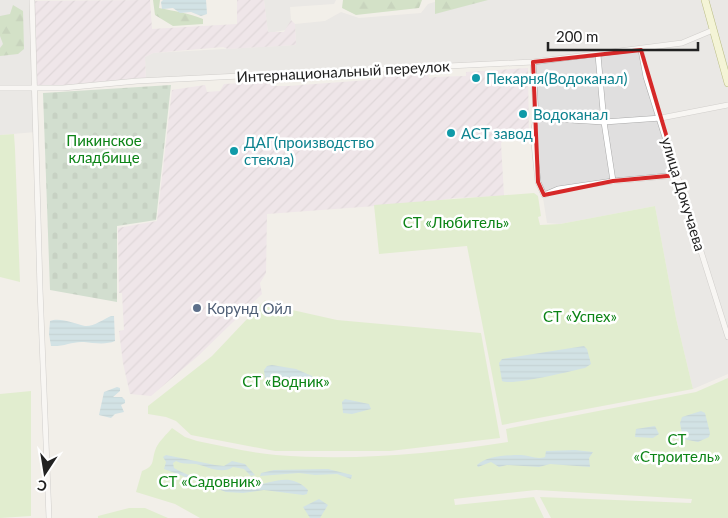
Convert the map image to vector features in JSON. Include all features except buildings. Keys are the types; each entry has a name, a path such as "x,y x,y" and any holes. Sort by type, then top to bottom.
{"main road":[{"path":"705,0 728,83"}],"street":[{"path":"32,0 49,518"},
{"name":"Интернациональный переулок","path":"0,88 63,88 137,81 533,62 598,56 682,43 714,30"},
{"name":"улица Докучаева","path":"641,50 646,77 661,118 728,337"},
{"path":"598,56 604,122 613,181"},
{"path":"533,62 536,118 533,134 538,182 544,194 558,189 613,181 678,175"},
{"path":"536,118 604,122 661,118 728,105"}],"highlighted area":[{"path":"641,50 678,175 613,181 544,195 538,182 533,62"}],"shaded area":[{"path":"0,0 32,0 36,132 0,135"},
{"path":"150,0 152,29 237,24 237,0 264,0 268,32 284,32 291,20 295,24 296,45 228,49 223,47 153,53 145,57 146,81 63,88 35,87 32,1"},
{"path":"264,0 336,0 334,4 290,7 291,20 286,30 268,33"},
{"path":"441,0 728,0 728,374 693,389 676,318 655,206 560,224 547,223 534,142 536,118 533,62 146,81 145,57 153,53 296,45 295,24 325,21 341,12 359,18 421,13 428,4"},
{"path":"528,68 529,139 503,141 501,143 504,196 454,198 429,202 267,214 266,273 260,283 262,294 198,356 151,396 130,394 123,363 119,331 124,330 122,293 119,293 118,228 157,221 172,90 205,85 207,92 220,91 224,84 262,82 276,86 288,86 382,79 383,75 428,73 429,78 466,76 466,72"}],"green space":[{"path":"153,0 160,0 159,8 198,17 203,19 203,24 173,26 155,15"},
{"path":"343,0 422,0 419,8 356,15 342,8"},
{"path":"435,0 488,0 435,14"},
{"path":"13,5 23,11 24,49 18,54 0,56 0,48 3,44 0,36 0,16 10,14"},
{"name":"Пикинское кладбище","path":"171,85 156,220 117,226 117,302 50,290 43,93"},
{"path":"14,134 20,282 0,277 0,135"},
{"name":"СТ «Успех»","path":"534,193 538,196 541,216 538,217 540,225 560,224 655,206 676,318 693,389 502,425 467,246 379,254 374,205"},
{"name":"СТ «Водник»","path":"265,300 270,305 337,320 481,333 500,438 390,451 275,451 191,435 176,421 148,414 148,406 212,356"},
{"path":"728,378 728,518 551,518 540,497 691,503 692,499 536,490 454,499 455,505 534,497 544,518 200,518 175,504 136,492 142,471 151,465 157,445 172,428 185,437 197,441 266,454 305,457 363,457 421,453 508,442 506,429 696,392"},
{"path":"31,391 31,516 0,518 0,394"},
{"path":"129,508 145,508 168,518 98,518 98,516"}],"water":[{"path":"163,0 206,0 207,14 201,16 191,12 180,13 173,8 162,9 161,2"},
{"path":"114,316 115,341 104,343 80,342 51,346 49,334 50,321 63,320 88,326"},
{"path":"584,346 587,349 591,364 585,368 517,382 502,381 499,363 502,359"},
{"path":"272,365 296,369 312,376 315,385 305,387 292,382 265,379 264,370 267,366"},
{"path":"117,387 120,388 120,391 113,397 122,397 125,400 125,403 121,405 124,412 115,414 111,418 99,415 104,392"},
{"path":"345,399 369,404 371,409 352,414 343,413 342,402"},
{"path":"701,411 705,413 710,433 709,437 698,442 683,439 680,423 682,417"},
{"path":"655,426 659,434 653,438 635,437 636,429"},
{"path":"575,450 593,452 589,458 590,467 550,464 539,467 507,465 499,467 491,462 478,467 477,465 486,460 510,455 542,458 545,457 546,451"},
{"path":"166,455 224,466 232,461 245,464 255,475 251,476 244,469 233,467 219,470 196,464 176,461 173,463 174,468 181,472 210,482 249,487 287,480 301,484 308,490 307,494 264,490 243,493 226,492 164,469 166,462 163,457"},
{"path":"328,469 352,475 351,479 337,474 315,475 299,473 260,476 261,473 274,470"},
{"path":"319,499 328,505 320,518 310,518 303,507"}],"place":[{"name":"Пекарня(Водоканал)","path":"476,78"},
{"name":"Водоканал","path":"523,114"},
{"name":"АСТ завод","path":"451,133"},
{"name":"ДАГ(производство стекла)","path":"234,151"},
{"name":"Корунд Ойл","path":"197,308"}],"park label":[{"name":"СТ «Любитель»","path":"456,222"},
{"name":"СТ «Строитель»","path":"677,448"},
{"name":"СТ «Садовник»","path":"210,481"}]}
